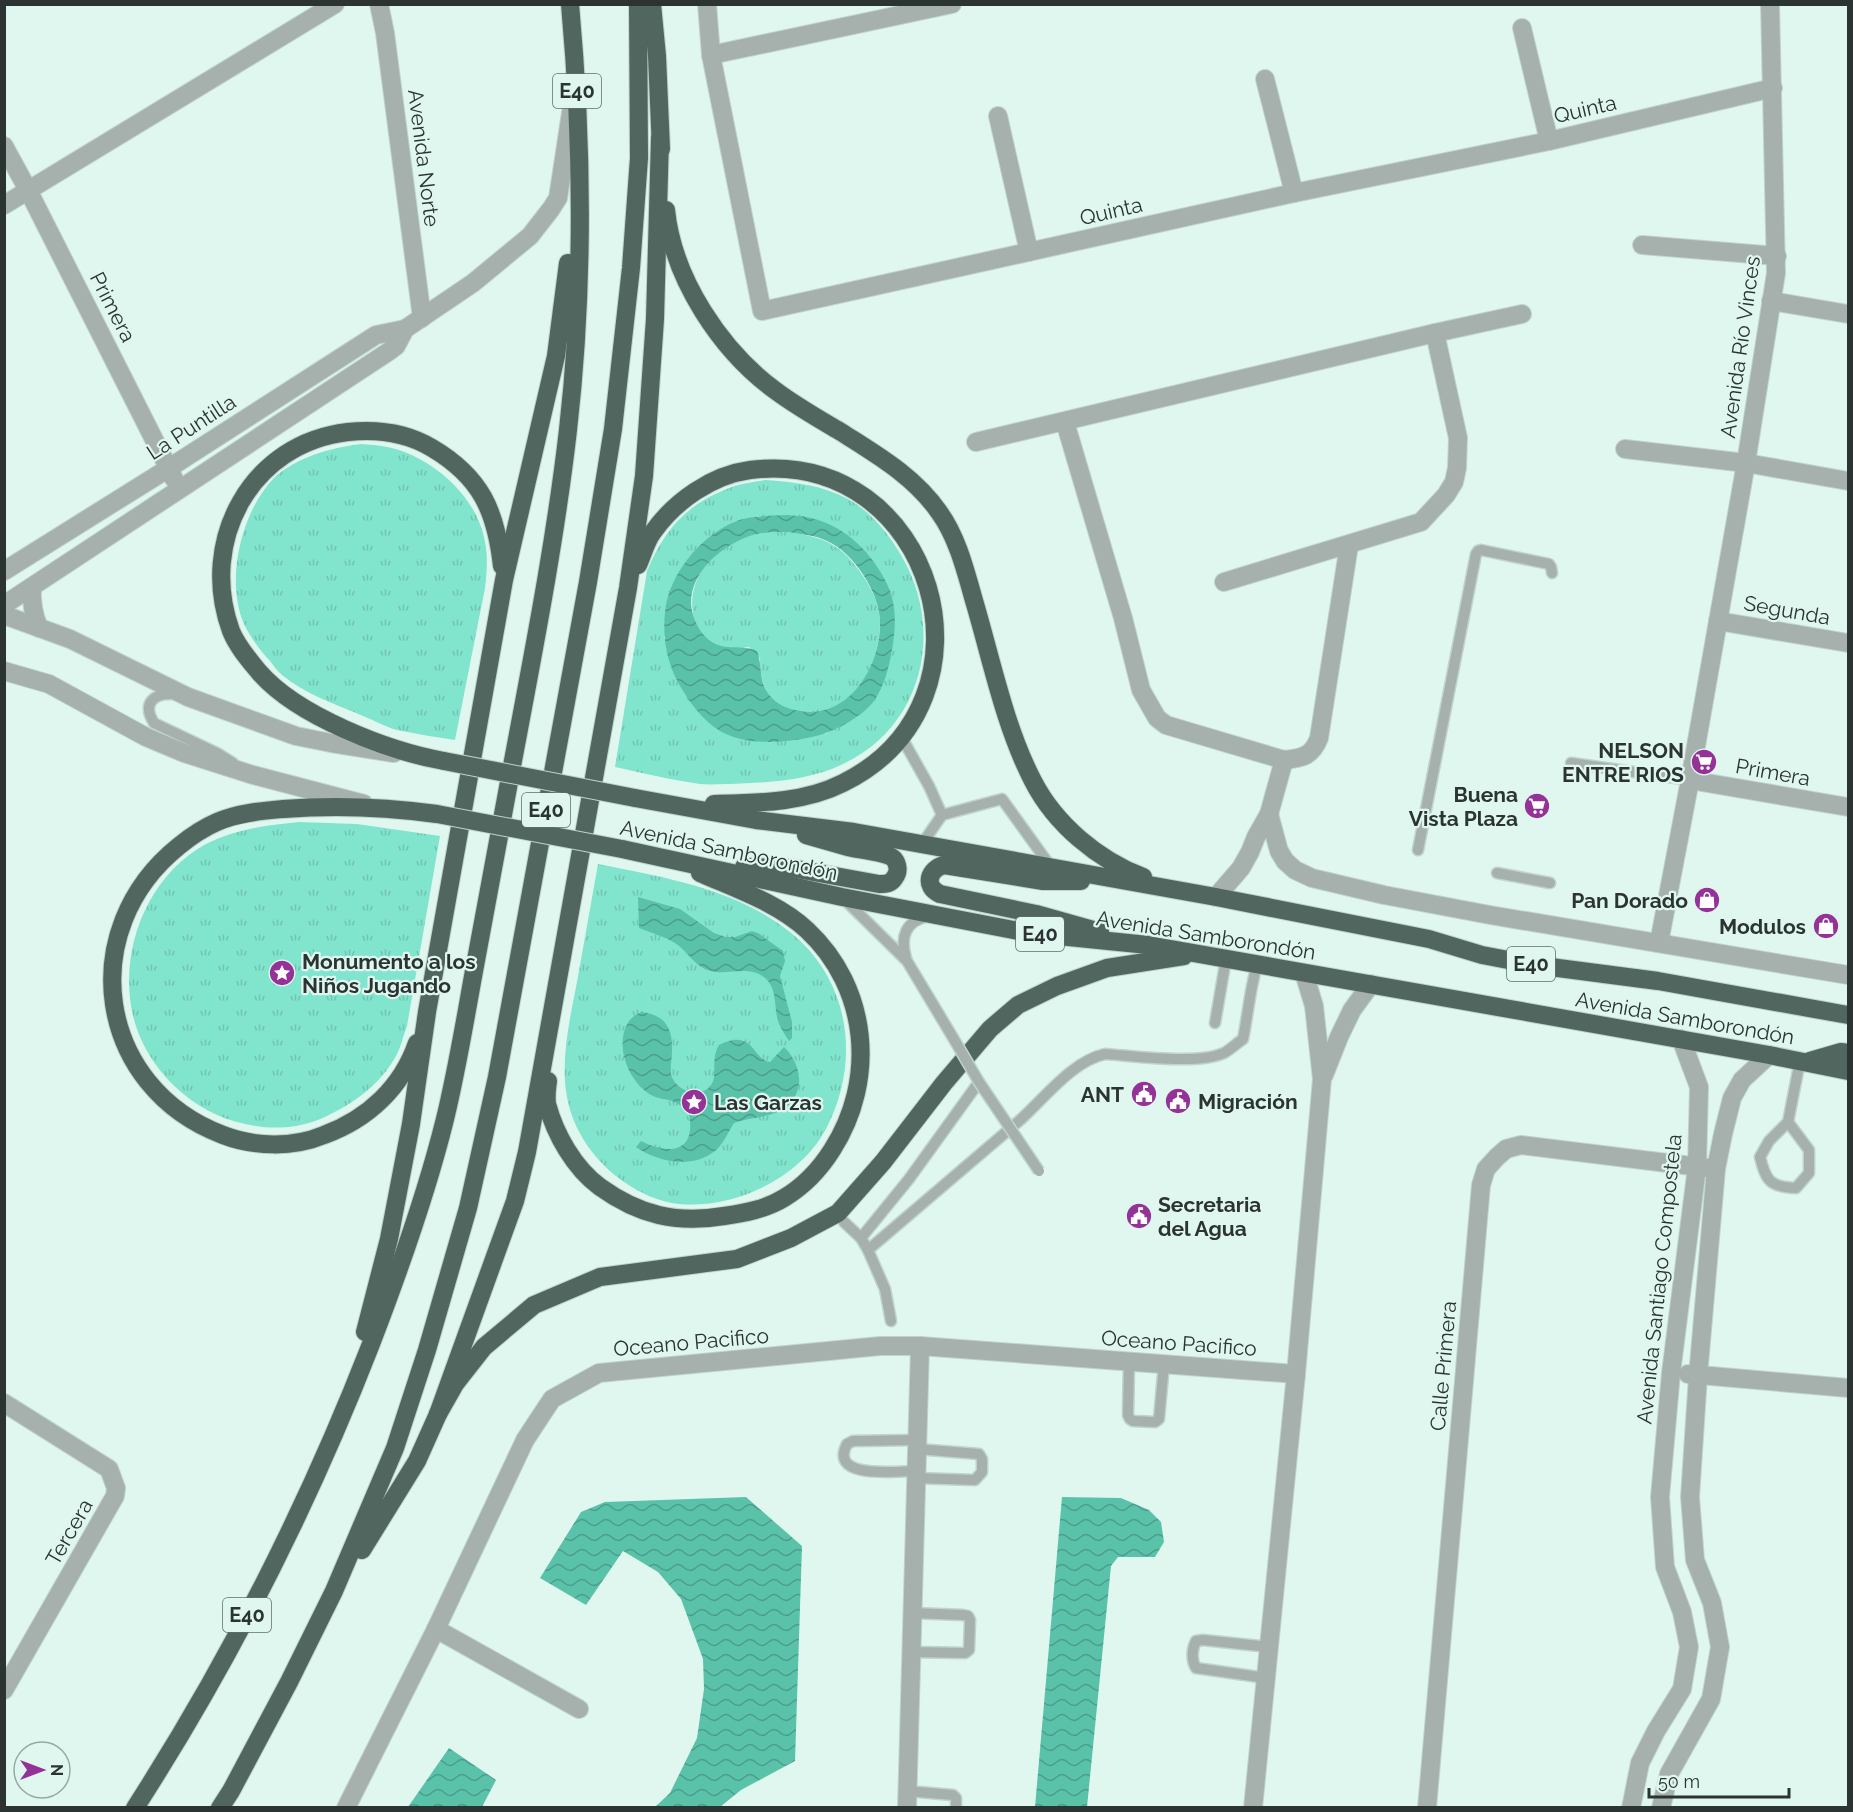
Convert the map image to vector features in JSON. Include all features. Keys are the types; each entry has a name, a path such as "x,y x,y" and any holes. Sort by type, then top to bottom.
{"highway":[{"name":"E40","path":"135,1808 215,1677 297,1517 343,1415 390,1295 418,1213 444,1121 464,1027 553,548 569,426 577,320 580,178 577,76 570,4"},
{"name":"E40","path":"220,1808 289,1682 334,1591 395,1448 428,1350 468,1208 497,1077 614,429 631,268 639,158 638,4"},
{"path":"652,4 668,228 678,264 692,292 715,329 748,367 776,391 903,472 923,491 940,514 955,543 967,575 1020,754 1044,800 1079,839 1101,856 1140,876 1193,894"},
{"path":"334,1591 417,1461 438,1414 515,1200 527,1152 628,588 644,476 655,319 660,138"},
{"path":"343,1415 389,1239 411,1124 428,1012 504,580 556,356 580,178"},
{"name":"Avenida Samborondón","path":"504,580 499,537 491,511 478,489 463,471 426,444 403,435 360,430 317,438 298,446 261,474 248,490 228,530 224,545 221,582 232,633 246,656 281,692 320,717 351,732 423,757 756,820 854,832 1216,897 1429,939 1482,955 1658,981 1848,1015"},
{"path":"628,588 651,533 682,500 723,477 742,471 771,467 817,474 862,495 884,513 902,532 918,558 928,585 935,615 936,645 932,674 919,707 902,738 866,769 843,784 818,793 768,802 676,804"},
{"name":"Avenida Samborondón","path":"428,1012 414,1051 391,1091 354,1122 313,1140 291,1144 250,1143 208,1130 171,1106 136,1065 126,1046 117,1020 112,966 115,943 133,898 147,877 192,835 217,822 241,814 307,807 380,808 437,814 622,849 843,897 1029,933 1148,945 1848,1071"},
{"path":"709,867 791,868 879,884 888,884 898,872 897,864 887,855 850,848 756,820"},
{"path":"550,1024 547,1101 563,1143 576,1163 594,1182 634,1208 680,1219 708,1219 762,1208 805,1183 823,1163 849,1118 857,1093 860,1073 858,1022 845,980 827,952 808,930 793,918 740,891 665,858"},
{"path":"1124,881 1043,881 944,865 934,869 930,881 931,887 939,894 1036,914 1148,945"},
{"path":"438,1414 455,1384 484,1347 534,1305 600,1277 737,1259 791,1238 838,1213 883,1162 944,1083 990,1029 1018,1005 1057,986 1107,968 1197,954"},
{"path":"1802,1062 1841,1052 1848,1053"}],"street":[{"path":"4,205 335,4"},
{"name":"Avenida Norte","path":"379,4 387,45 422,318"},
{"name":"Quinta","path":"707,4 711,56 762,311 1294,193 1549,141 1773,87"},
{"path":"711,56 952,4"},
{"name":"Avenida Río Vinces","path":"1659,943 1746,463 1776,273 1770,4"},
{"path":"1522,28 1549,141"},
{"name":"La Puntilla","path":"4,571 376,335 405,329 474,283 530,236 558,198 577,76"},
{"path":"1265,80 1294,193"},
{"path":"998,116 1029,252"},
{"name":"Primera","path":"4,146 180,489"},
{"path":"1642,245 1777,256"},
{"path":"1771,301 1848,314"},
{"path":"976,442 1522,314"},
{"name":"La Puntilla","path":"4,605 388,352 396,346 405,329"},
{"path":"1224,582 1421,522 1446,495 1454,482 1457,468 1458,438 1435,333"},
{"path":"1065,422 1123,618 1141,690 1154,713 1166,725 1284,760 1300,758 1312,752 1319,738 1349,544"},
{"path":"1625,449 1746,463 1848,481"},
{"path":"32,587 31,601 39,628"},
{"path":"4,615 70,639 188,697 296,736 423,757"},
{"name":"Segunda","path":"1718,621 1848,643"},
{"path":"4,671 49,684 146,737 184,753 253,775 380,808"},
{"path":"1216,897 1241,868 1269,814 1284,760"},
{"name":"Primera","path":"1690,780 1848,807"},
{"path":"1269,814 1285,861 1295,870 1312,878 1384,895 1542,924 1848,975"},
{"path":"1253,1808 1296,1374 1322,1079 1314,1006 1304,973"},
{"path":"1322,1079 1352,1010 1371,984"},
{"name":"Avenida Santiago Compostela","path":"1681,1040 1699,1087 1697,1167 1671,1373 1660,1497 1665,1567 1682,1612 1689,1647 1682,1689 1656,1731 1640,1763 1632,1799 1662,1802 1668,1774 1712,1700 1720,1647 1712,1604 1695,1560 1690,1497 1716,1169 1732,1098 1742,1080 1769,1055"},
{"name":"Calle Primera","path":"1427,1808 1481,1185 1486,1169 1506,1149 1521,1145 1716,1169"},
{"name":"Oceano Pacifico","path":"346,1808 436,1629 525,1440 552,1400 599,1373 880,1346 920,1346 1296,1374"},
{"path":"907,1799 920,1346"},
{"path":"1671,1373 1848,1388"},
{"name":"Tercera","path":"4,1404 109,1469 116,1488 115,1496 4,1690"},
{"path":"1662,1526 1692,1524"},
{"path":"436,1629 579,1709"}],"lane":[{"path":"1418,850 1476,555 1481,550 1549,564 1552,573"},
{"path":"188,697 163,693 155,697 148,709 154,723 217,753 253,775"},
{"path":"902,738 929,786 942,815"},
{"path":"1570,763 1690,780"},
{"path":"922,844 942,815 1002,799 1052,868"},
{"path":"1497,873 1550,883"},
{"path":"843,897 907,961"},
{"path":"934,915 913,922 903,936 902,945 907,961 979,1082 1039,1171"},
{"path":"1215,1023 1226,959"},
{"path":"868,1250 1024,1116 1080,1064 1092,1057 1105,1054 1204,1058 1224,1053 1243,1039 1251,1001 1251,985 1257,964"},
{"path":"1788,1122 1809,1150 1809,1173 1796,1188 1780,1187 1765,1176 1760,1157 1769,1141 1788,1122 1802,1062"},
{"path":"861,1238 882,1214 979,1082"},
{"path":"838,1213 861,1238 868,1250 885,1289 891,1322"},
{"path":"1129,1362 1128,1415 1133,1421 1155,1422 1159,1419 1164,1364"},
{"path":"853,1442 917,1444 979,1454 982,1459 982,1472 975,1480 859,1470 845,1463 843,1451 847,1444 853,1442"},
{"path":"911,1652 964,1653 969,1650 970,1620 963,1615 912,1613"},
{"path":"1266,1678 1196,1668 1193,1663 1194,1646 1196,1641 1203,1640 1269,1647"},
{"path":"907,1799 953,1795 956,1798 956,1808"}],"green space":[{"path":"361,444 397,449 430,465 466,498 481,527 487,553 485,588 455,740 393,729 300,688 277,670 249,634 238,607 236,568 239,548 252,510 262,493 282,471 303,459 337,448"},
{"path":"765,480 808,485 828,490 848,499 885,531 896,547 914,584 922,614 923,644 919,673 909,701 892,726 871,747 830,770 801,778 756,783 703,784 615,767 647,571 654,556 670,530 691,509 716,493","holes":["759,516 869,555 889,663 826,734 664,638 707,540 734,522"]},
{"path":"768,532 787,532 823,540 841,551 865,579 879,611 877,646 864,680 849,698 839,705 820,712 799,712 779,705 764,686 760,658 749,647 725,648 714,644 705,637 694,619 692,608 695,586 708,563 735,542"},
{"path":"299,822 357,824 440,836 407,1026 398,1053 390,1066 365,1092 346,1106 325,1117 295,1126 275,1128 255,1126 207,1110 174,1086 160,1071 139,1035 133,1016 129,991 130,966 134,941 153,895 185,858 206,844 240,831"},
{"path":"598,864 674,880 723,895 746,905 769,917 790,932 810,951 826,973 837,997 844,1022 846,1049 844,1075 838,1101 827,1127 815,1145 784,1175 764,1187 722,1201 679,1204 664,1201 637,1190 613,1174 580,1134 567,1097 565,1054"}],"water":[{"path":"788,515 808,517 838,529 858,544 874,562 887,584 894,608 892,650 878,695 862,713 846,724 820,735 799,739 771,742 744,740 719,730 705,719 679,685 670,665 666,645 665,612 673,584 680,571 688,558 709,537 740,520","holes":["768,532 812,536 837,546 863,575 879,611 879,639 867,673 845,700 830,708 814,712 791,709 775,701 764,685 757,651 717,645 712,642 699,628 692,611 691,598 694,586 707,564 717,555 727,547 750,536"]},
{"path":"638,897 680,909 714,933 726,937 735,937 752,931 758,933 783,951 785,961 780,976 792,1022 792,1038 789,1041 779,1024 774,995 768,981 748,971 717,972 705,969 674,942 639,928"},
{"path":"642,1012 657,1016 669,1029 672,1043 671,1074 677,1085 688,1092 701,1092 711,1085 719,1045 739,1040 746,1042 764,1060 770,1062 784,1047 796,1064 799,1074 797,1092 785,1108 775,1113 734,1123 719,1147 703,1158 684,1162 673,1161 644,1152 636,1147 641,1141 663,1149 680,1146 686,1142 690,1123 688,1110 674,1102 655,1097 639,1086 629,1071 624,1054 623,1037 631,1019"},
{"path":"746,1497 802,1546 795,1761 741,1790 720,1807 655,1807 670,1793 697,1738 704,1689 703,1659 681,1599 658,1572 623,1551 586,1605 540,1578 581,1512 605,1502"},
{"path":"1062,1497 1121,1498 1149,1510 1161,1522 1164,1542 1155,1557 1118,1557 1111,1566 1087,1807 1035,1807"},
{"path":"449,1748 496,1780 482,1807 408,1807"}],"place":[{"name":"NELSON ENTRE RIOS","path":"1704,762"},
{"name":"Buena Vista Plaza","path":"1537,806"},
{"name":"Pan Dorado","path":"1707,900"},
{"name":"Modulos","path":"1826,926"},
{"name":"Monumento a los Niños Jugando","path":"282,973"},
{"name":"ANT","path":"1144,1094"},
{"name":"Migración","path":"1178,1101"},
{"name":"Las Garzas","path":"694,1102"},
{"name":"Secretaria del Agua","path":"1139,1216"}]}
